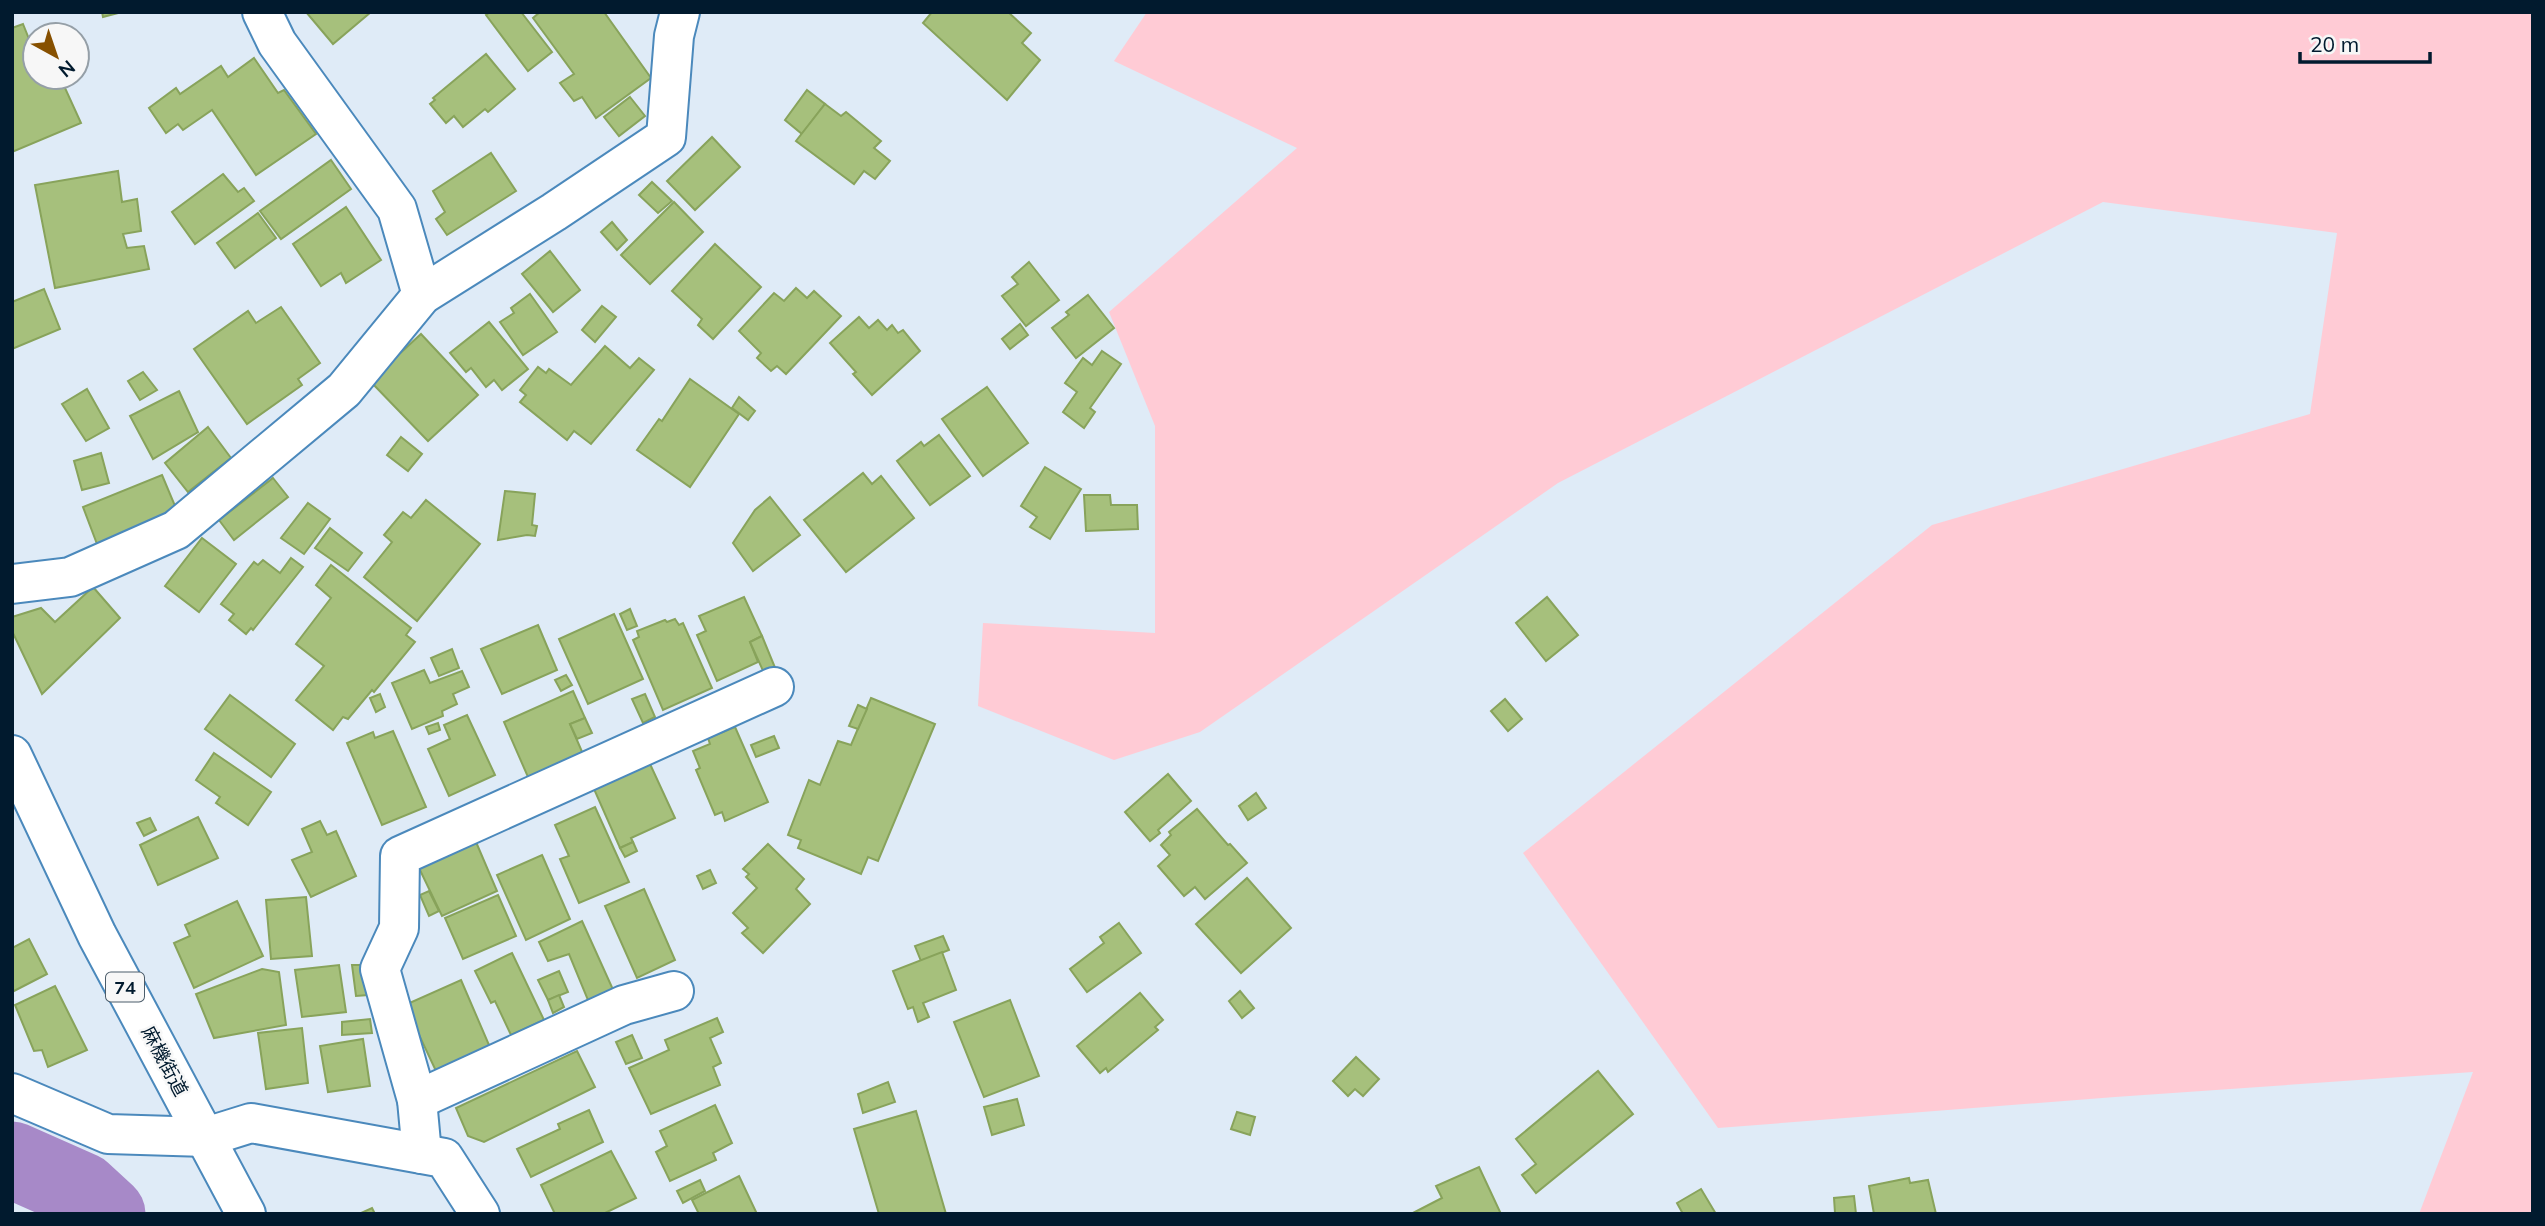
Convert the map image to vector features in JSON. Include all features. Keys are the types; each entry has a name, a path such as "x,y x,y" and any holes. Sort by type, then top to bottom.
{"street":[{"path":"262,12 277,43 397,209 422,295"},
{"path":"12,584 70,577 176,530 344,390 422,295 666,138 674,36 680,12"},
{"path":"422,1154 417,1100 380,969 398,928 400,856 774,687"},
{"name":"麻機街道","path":"12,755 97,935 246,1214"},
{"path":"417,1100 624,1005 674,990"},
{"path":"12,1093 108,1134 206,1137 251,1123 444,1158 480,1214"}],"shaded area":[{"path":"1147,12 2533,12 2533,1214 2419,1214 2473,1072 1718,1128 1523,853 1932,525 2310,414 2337,233 2103,202 1558,483 1200,732 1114,760 978,706 983,623 1155,633 1155,426 1109,312 1297,148 1114,61"}],"building":[{"path":"102,12 122,12 103,17"},
{"path":"306,12 371,12 333,44"},
{"path":"490,12 521,12 552,52 528,71 486,15"},
{"path":"540,12 604,12 651,78 596,118 582,97 574,101 560,83 574,74 533,18"},
{"path":"932,12 1008,12 1031,33 1022,43 1040,60 1007,100 923,23"},
{"path":"21,25 21,91 66,91 81,123 12,152 12,28"},
{"path":"486,54 515,89 488,112 485,109 463,127 454,116 446,123 430,104 435,100 433,98"},
{"path":"254,58 278,93 284,90 316,134 256,175 212,110 183,130 178,124 166,133 149,108 176,88 180,94 221,66 228,77"},
{"path":"807,90 825,104 802,134 785,120"},
{"path":"630,97 645,116 619,136 604,117"},
{"path":"825,104 841,116 846,112 881,141 874,148 890,161 875,179 864,171 854,184 796,141"},
{"path":"712,137 740,167 695,210 667,181"},
{"path":"491,153 516,191 447,235 436,219 445,212 433,191"},
{"path":"331,160 351,189 281,239 260,211"},
{"path":"118,171 122,202 137,199 141,231 123,234 127,248 144,246 149,269 55,288 35,185"},
{"path":"223,174 238,192 244,188 254,201 195,244 172,212"},
{"path":"652,182 672,201 658,213 639,195"},
{"path":"674,202 703,232 650,284 621,255"},
{"path":"346,207 381,260 346,283 341,273 321,286 293,244"},
{"path":"258,213 276,238 235,268 217,243"},
{"path":"612,222 627,240 617,250 601,232"},
{"path":"715,244 761,287 713,339 698,325 702,319 672,291"},
{"path":"550,251 580,290 553,312 522,274"},
{"path":"1029,262 1059,300 1026,326 1002,296 1018,284 1012,277"},
{"path":"796,288 807,298 814,291 841,316 786,374 777,366 771,371 757,358 761,353 739,331 774,293 784,301"},
{"path":"44,289 60,329 12,349 12,302"},
{"path":"530,294 557,332 523,355 500,322 514,313 511,308"},
{"path":"1088,295 1114,328 1076,358 1052,328 1069,315 1066,312"},
{"path":"602,306 616,317 595,342 582,330"},
{"path":"281,307 320,363 298,379 302,385 247,424 194,349 248,311 256,323"},
{"path":"859,317 869,328 878,320 887,330 892,325 898,333 903,330 920,351 872,395 830,343"},
{"path":"489,322 528,369 502,390 494,380 486,387 471,368 466,372 450,353"},
{"path":"1020,324 1028,335 1010,349 1002,339"},
{"path":"421,334 478,395 428,441 370,381"},
{"path":"605,346 630,368 639,358 654,370 591,444 574,431 567,440 520,402 526,395 520,390 538,367 546,373 549,369 571,385"},
{"path":"1102,351 1121,364 1090,408 1095,412 1084,428 1063,412 1077,392 1065,383 1083,358 1092,365"},
{"path":"143,372 157,390 140,400 128,381"},
{"path":"690,379 739,414 690,487 637,450 659,419 662,421"},
{"path":"987,387 1028,443 983,476 942,419"},
{"path":"87,389 109,428 86,441 62,404"},
{"path":"179,391 198,432 153,459 130,416"},
{"path":"739,397 755,411 748,420 732,408"},
{"path":"208,427 231,458 188,492 165,463"},
{"path":"939,435 970,476 930,505 897,461 921,442 924,446"},
{"path":"401,437 422,454 408,471 387,455"},
{"path":"101,453 109,483 82,490 74,461"},
{"path":"1045,467 1081,489 1050,539 1030,527 1037,517 1021,506"},
{"path":"863,473 872,484 881,476 914,518 846,572 804,520"},
{"path":"162,475 178,513 97,544 83,507"},
{"path":"273,478 288,497 234,540 219,520"},
{"path":"505,491 535,494 532,525 537,526 535,536 498,540"},
{"path":"1084,495 1110,495 1111,505 1137,505 1138,529 1086,531"},
{"path":"770,497 800,535 753,571 733,543 755,510"},
{"path":"426,500 480,544 417,621 364,577 392,542 384,535 403,512 411,518"},
{"path":"308,503 330,519 304,554 281,538"},
{"path":"330,528 362,553 348,571 315,548"},
{"path":"202,538 236,564 199,612 165,586"},
{"path":"291,558 303,567 253,630 251,628 246,634 229,620 234,614 221,604 254,562 258,565 263,560 280,573"},
{"path":"331,565 411,628 406,635 415,642 374,692 372,690 348,719 343,717 333,730 296,700 324,666 296,644 331,598 316,585"},
{"path":"93,587 120,618 42,694 12,631 12,617 41,608 55,622"},
{"path":"744,597 762,636 750,642 758,662 717,681 697,635 706,631 699,616"},
{"path":"1547,597 1578,635 1546,661 1516,623"},
{"path":"630,609 637,626 627,630 620,614"},
{"path":"614,614 643,679 588,704 559,639"},
{"path":"675,619 679,625 683,623 712,688 663,710 633,640 639,637 637,631"},
{"path":"538,625 557,670 502,694 481,649"},
{"path":"762,636 776,670 765,675 750,642"},
{"path":"452,649 459,668 439,676 431,658"},
{"path":"424,670 430,683 462,671 469,687 453,694 457,704 442,711 443,716 412,729 392,683"},
{"path":"566,675 572,685 561,691 555,680"},
{"path":"573,691 585,718 570,724 583,754 528,777 504,722"},
{"path":"380,694 385,707 376,712 370,698"},
{"path":"645,694 655,717 643,723 632,699"},
{"path":"230,695 295,744 271,777 205,729"},
{"path":"871,698 935,724 878,861 868,857 861,874 798,848 801,840 788,835 809,780 820,785 838,741 851,745"},
{"path":"1505,699 1522,719 1508,731 1491,711"},
{"path":"858,705 867,709 858,729 849,726"},
{"path":"467,715 495,775 449,796 428,749 450,739 444,725"},
{"path":"585,718 592,733 577,739 570,724"},
{"path":"438,723 440,730 429,734 426,727"},
{"path":"735,727 768,802 725,821 722,812 715,815 696,770 700,768 693,751 710,744 708,738"},
{"path":"393,731 426,807 382,825 347,743 373,732 375,738"},
{"path":"774,736 779,748 756,757 751,745"},
{"path":"214,753 271,792 248,825 216,803 220,797 196,780"},
{"path":"650,764 675,818 631,838 633,842 620,848 594,789"},
{"path":"1168,774 1191,801 1158,830 1160,833 1150,841 1125,812"},
{"path":"1256,793 1266,808 1248,820 1239,806"},
{"path":"595,807 629,882 579,903 560,859 569,856 555,825"},
{"path":"1197,809 1247,863 1205,899 1195,887 1184,896 1158,866 1170,855 1161,845 1171,835 1169,832"},
{"path":"198,817 218,858 158,885 140,845"},
{"path":"150,818 156,830 144,836 137,823"},
{"path":"320,821 327,835 336,831 356,876 311,897 292,860 312,852 302,829"},
{"path":"476,842 497,891 442,916 419,868"},
{"path":"633,842 637,851 625,857 620,848"},
{"path":"768,844 804,879 796,889 810,904 763,953 742,933 748,928 733,913 757,888 746,877 749,874 743,869"},
{"path":"542,855 570,919 526,940 497,875"},
{"path":"710,870 716,883 703,889 697,876"},
{"path":"1247,878 1291,928 1241,973 1196,924"},
{"path":"644,889 675,960 637,978 605,906"},
{"path":"429,891 439,911 429,916 420,895"},
{"path":"498,895 516,936 463,959 445,918"},
{"path":"306,897 312,956 271,959 266,900"},
{"path":"237,901 263,956 194,988 174,943 190,936 185,925"},
{"path":"582,921 615,994 590,1005 569,954 548,961 539,942"},
{"path":"1119,923 1141,953 1087,992 1070,969 1104,943 1100,937"},
{"path":"943,936 949,950 921,961 915,946"},
{"path":"29,939 47,974 12,992 12,948"},
{"path":"942,952 956,990 923,1003 929,1017 918,1022 913,1007 908,1009 893,971"},
{"path":"512,953 544,1020 511,1035 495,1001 491,1003 475,971"},
{"path":"339,965 346,1012 302,1017 295,970"},
{"path":"352,965 363,965 368,995 356,996"},
{"path":"262,969 279,972 286,1025 214,1038 196,994"},
{"path":"559,971 568,992 548,1000 538,980"},
{"path":"461,980 492,1052 436,1071 405,1005"},
{"path":"55,986 87,1050 48,1067 42,1050 34,1051 15,1005"},
{"path":"1240,991 1254,1008 1242,1018 1229,1001"},
{"path":"1140,993 1163,1020 1155,1027 1158,1030 1108,1072 1106,1068 1100,1073 1077,1046"},
{"path":"559,995 564,1007 553,1013 548,1000"},
{"path":"1010,1000 1039,1076 984,1097 954,1022"},
{"path":"717,1018 723,1032 710,1038 721,1063 713,1067 720,1085 651,1114 629,1068 669,1050 665,1040"},
{"path":"370,1019 372,1033 342,1035 342,1022"},
{"path":"302,1028 308,1083 266,1089 258,1033"},
{"path":"632,1035 642,1058 626,1064 616,1042"},
{"path":"363,1039 370,1086 328,1092 320,1046"},
{"path":"577,1051 595,1087 484,1142 468,1136 456,1108"},
{"path":"1356,1057 1379,1079 1363,1096 1355,1089 1348,1096 1333,1081"},
{"path":"1598,1071 1633,1114 1536,1193 1522,1175 1536,1164 1516,1139"},
{"path":"888,1082 895,1102 863,1113 858,1094"},
{"path":"1017,1099 1024,1125 992,1135 984,1107"},
{"path":"715,1105 732,1143 713,1153 716,1160 670,1181 656,1152 667,1146 660,1131"},
{"path":"589,1110 603,1142 531,1177 517,1149 560,1129 558,1124"},
{"path":"916,1111 946,1214 879,1214 854,1129"},
{"path":"1237,1112 1255,1117 1250,1135 1231,1129"},
{"path":"611,1151 636,1198 603,1214 555,1214 541,1185"},
{"path":"1479,1167 1501,1214 1411,1214 1442,1198 1436,1186"},
{"path":"739,1176 757,1214 699,1214 692,1200"},
{"path":"1909,1178 1910,1183 1928,1180 1936,1214 1874,1214 1869,1186"},
{"path":"700,1180 705,1191 683,1203 677,1191"},
{"path":"1701,1189 1716,1214 1683,1214 1677,1203"},
{"path":"1854,1196 1856,1214 1825,1214 1835,1213 1834,1198"},
{"path":"372,1208 375,1214 359,1214"}],"waterway":[{"path":"12,1160 82,1191 107,1214"}]}
